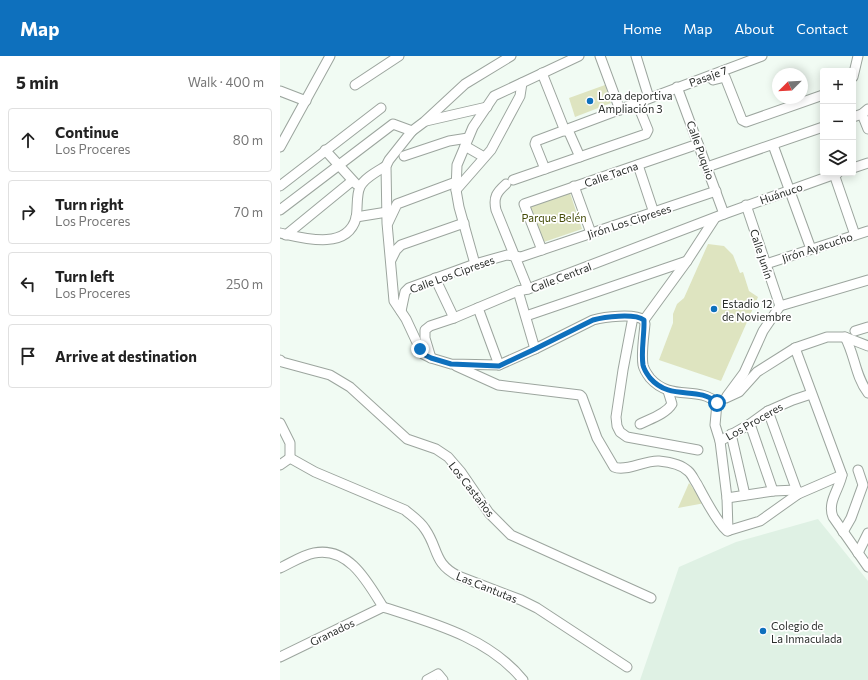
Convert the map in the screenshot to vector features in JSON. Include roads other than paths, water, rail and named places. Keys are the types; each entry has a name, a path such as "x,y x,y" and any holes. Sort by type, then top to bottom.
{"street":[{"path":"355,85 399,56"},
{"path":"283,234 312,240 332,240 348,231 352,227 356,217 360,188 368,179 386,166 412,131 424,122 465,84 511,56"},
{"path":"476,264 464,223 456,186 457,165 472,127 494,96 579,56"},
{"path":"600,56 620,110"},
{"path":"636,56 649,98"},
{"name":"Pasaje 7","path":"545,169 535,142 762,56"},
{"path":"855,68 858,56"},
{"path":"280,147 306,101 328,57"},
{"path":"542,73 580,157"},
{"path":"694,81 726,77 744,122 820,96"},
{"path":"387,223 397,204 456,186 491,150 520,96 522,83"},
{"name":"Calle Puquio","path":"677,87 724,214"},
{"path":"280,91 306,101"},
{"path":"528,289 496,210 494,197 498,191 509,182 646,134 648,130 637,103"},
{"path":"424,122 487,107"},
{"path":"280,186 381,108"},
{"path":"856,116 865,111 868,129"},
{"path":"280,210 393,124 412,131"},
{"path":"707,166 820,128"},
{"path":"404,156 449,141 466,142 484,157"},
{"name":"Calle Tacna","path":"542,250 524,204 698,144"},
{"path":"773,145 811,249"},
{"path":"325,150 338,166 360,188"},
{"path":"856,167 868,163"},
{"path":"638,165 654,213"},
{"path":"386,166 387,223 394,302 411,328 423,354 451,364 498,385 580,395 597,438 614,467 617,469 625,468 640,463 657,461 676,464 685,468 692,476 728,531 760,521 798,492 842,476"},
{"name":"Huánuco","path":"724,214 830,176"},
{"path":"837,176 855,235"},
{"path":"283,234 352,181"},
{"path":"574,186 591,233"},
{"name":"Jirón Los Cipreses","path":"542,250 716,191"},
{"name":"Calle Junín","path":"746,205 780,306"},
{"path":"356,217 387,212"},
{"name":"Calle Central","path":"431,358 425,338 425,330 430,326 454,318 518,291 528,289 724,214"},
{"path":"715,218 687,262 644,320 643,364 645,372 658,386 668,391 691,393 712,398 717,403 739,392 757,372 795,348 828,337 845,337 868,346"},
{"path":"390,261 396,250 401,246 464,223"},
{"name":"Jirón Ayacucho","path":"766,264 868,231"},
{"name":"Calle Los Cipreses","path":"401,311 405,292 409,288 506,255 521,257 542,250"},
{"path":"526,316 687,262"},
{"path":"435,278 454,318"},
{"path":"726,398 744,373 763,331 780,306 868,280"},
{"path":"518,291 535,349"},
{"path":"478,308 499,366"},
{"path":"451,364 499,366 593,320 600,318 633,316 644,320"},
{"path":"633,316 616,418 618,426 627,437 698,450"},
{"path":"845,337 853,354 858,376 868,393"},
{"path":"795,348 842,476 830,505 833,517 868,567"},
{"name":"Los Castaños","path":"280,360 282,362 330,375 350,387 406,439 436,449 448,458 461,472 489,513 511,535 651,598"},
{"path":"640,424 660,414 671,406 672,404 668,391"},
{"name":"Los Proceres","path":"720,441 750,424 768,411 793,400 812,394"},
{"name":"Los Proceres","path":"717,403 715,425 720,441 727,498 728,531"},
{"path":"768,411 798,492"},
{"path":"280,423 290,443 290,458 280,465"},
{"path":"750,424 773,491"},
{"path":"731,434 745,495"},
{"name":"Las Cantutas","path":"290,458 315,472 405,510 418,520 425,529 439,559 449,572 521,600 537,608 627,667"},
{"path":"843,532 851,518 865,485 858,470"},
{"path":"727,498 773,491 798,492"},
{"path":"858,553 868,533"},
{"path":"280,568 314,553 328,552 339,555 349,561 358,571 384,607 447,628 498,655 524,680"},
{"name":"Granados","path":"280,657 384,607"},
{"path":"427,680 441,677"}],"place":[{"name":"Loza deportiva Ampliación 3","path":"590,101"},
{"name":"Estadio 12 de Noviembre","path":"714,309"},
{"name":"Colegio de La Inmaculada","path":"763,631"}],"park label":[{"name":"Parque Belén","path":"554,217"}]}
